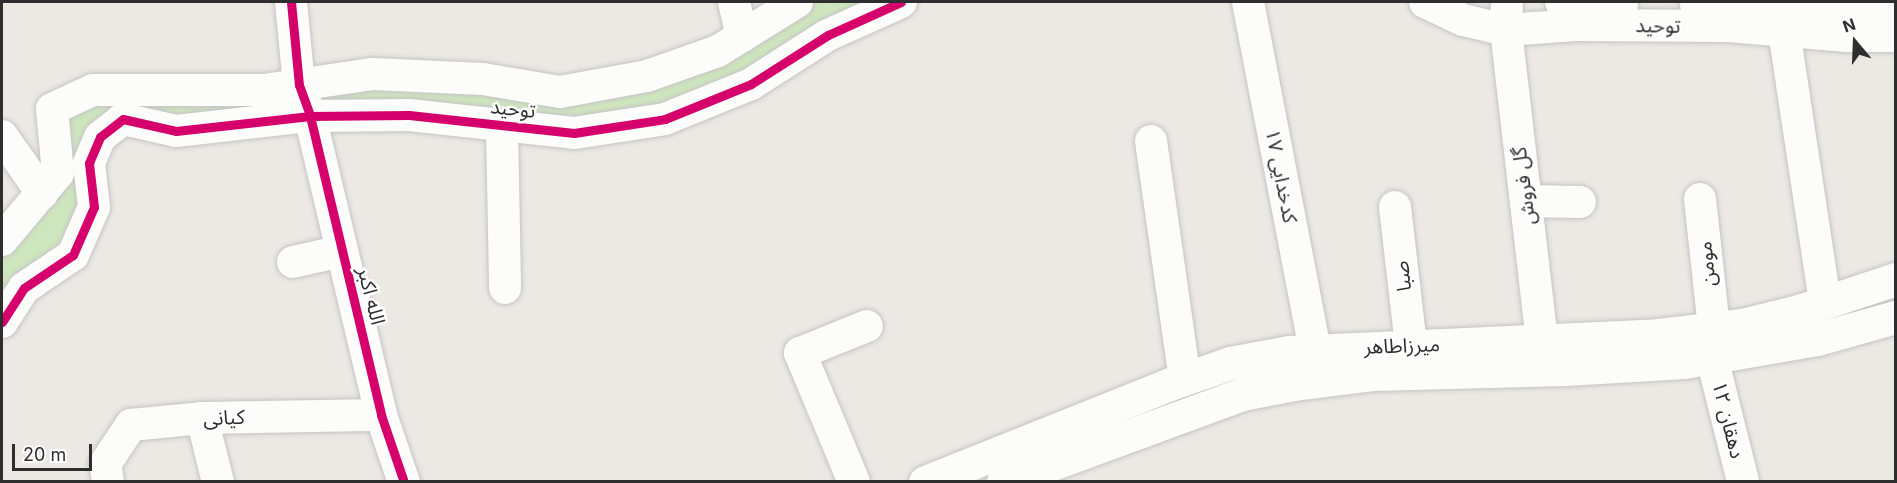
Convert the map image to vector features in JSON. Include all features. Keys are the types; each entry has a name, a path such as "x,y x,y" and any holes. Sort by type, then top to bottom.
{"main road":[{"name":"میرزاطاهر","path":"925,482 1230,363 1289,352 1315,350 1542,342 1659,335 1713,343 1742,325 1825,303 1896,279"},
{"name":"میرزاطاهر","path":"1003,482 1242,394 1294,384 1373,374 1566,369 1713,343 1817,339 1896,317"}],"street":[{"name":"الله اکبر","path":"291,2 299,85 310,116 381,415 404,482"},
{"path":"734,2 742,36"},
{"name":"توحید","path":"42,193 58,173 52,109 93,90 264,90 373,74 483,79 560,92 647,76 718,51 797,2"},
{"name":"توحید","path":"2,322 24,288 73,255 94,207 89,163 100,137 123,119 176,131 310,116 409,115 574,134 665,119 751,84 828,35 901,2"},
{"name":"کدخدایی ۱۷","path":"1248,2 1315,350"},
{"name":"توحید","path":"1425,2 1463,20 1507,16 1576,25 1728,26 1786,19 1896,11"},
{"name":"توحید","path":"1561,2 1786,19 1847,36 1896,36"},
{"name":"گل فروش","path":"1507,16 1542,342"},
{"path":"1786,19 1825,303"},
{"path":"456,78 457,121"},
{"path":"502,127 504,288"},
{"path":"2,136 42,193 2,240"},
{"path":"1151,141 1185,379"},
{"name":"مومن","path":"1700,199 1713,343"},
{"path":"1526,201 1580,202"},
{"name":"صبا","path":"1395,207 1411,346"},
{"path":"293,262 342,251"},
{"path":"854,482 800,353 867,326"},
{"name":"دهقان ۱۲","path":"1713,343 1743,481"},
{"name":"کیانی","path":"108,482 105,464 131,425 202,418 381,415"},
{"path":"202,418 218,482"}],"green space":[{"path":"808,2 892,2 748,81 572,130 175,126 125,116 89,144 91,207 68,254 2,314 2,244 42,200 62,110 95,99 358,80 557,94"}],"cycle path":[{"path":"291,2 299,85 310,116 381,415 404,482"},
{"path":"2,322 24,288 73,255 94,207 89,163 100,137 123,119 176,131 310,116 409,115 574,133 665,119 751,84 828,35 901,2"}]}
